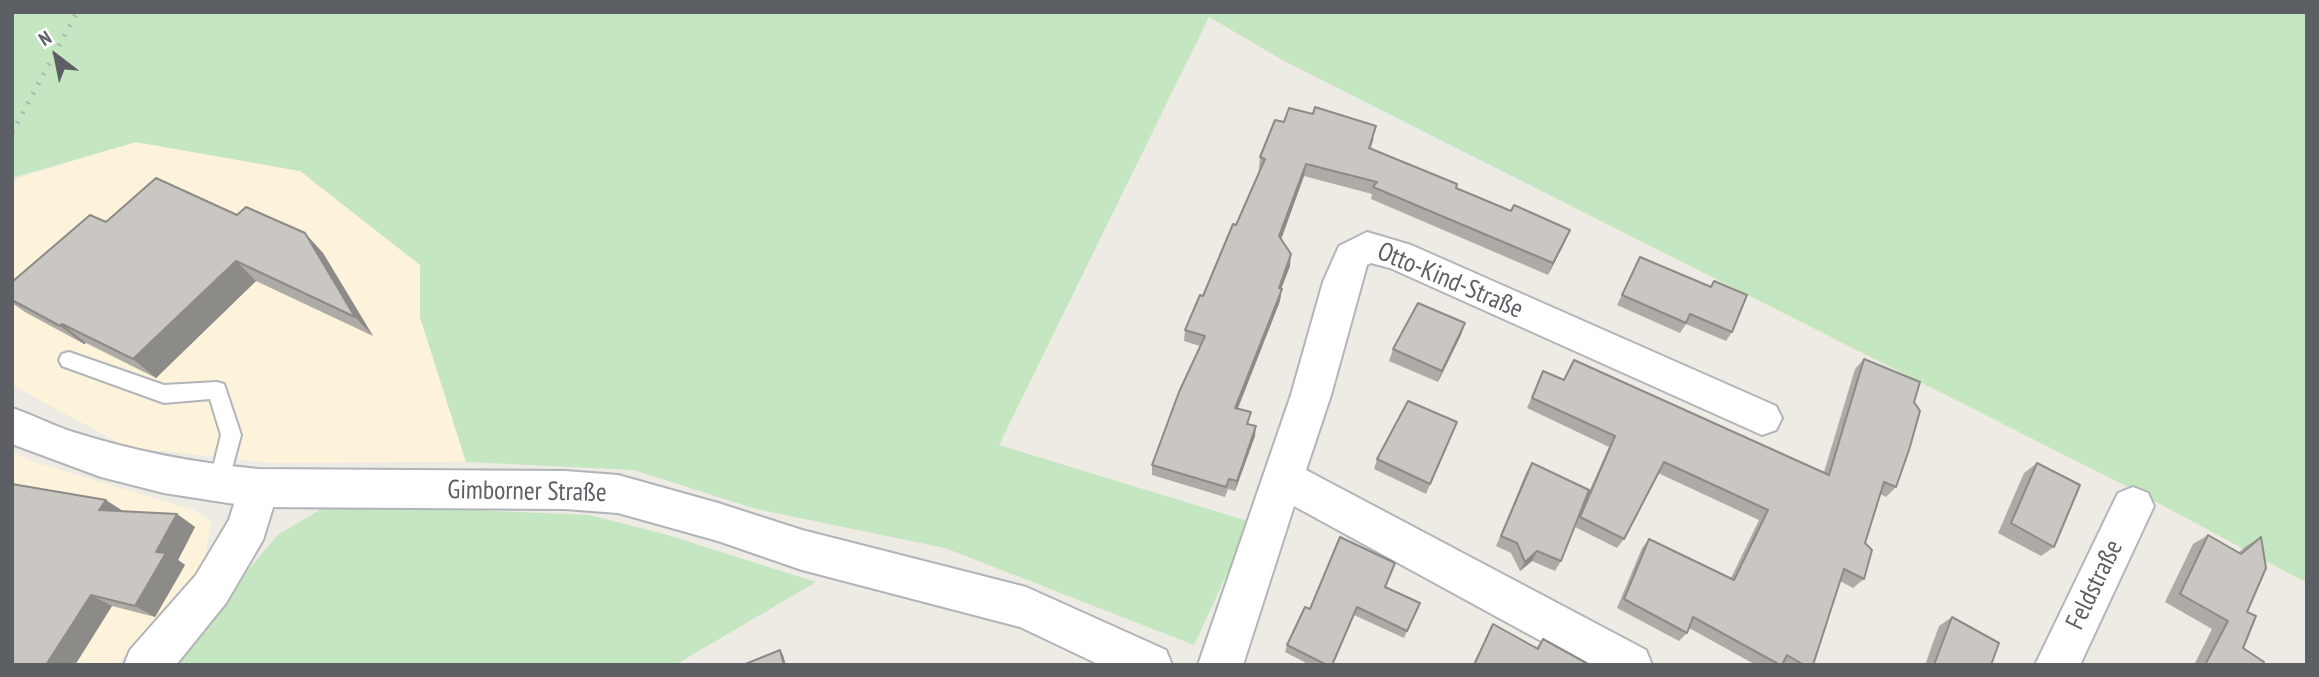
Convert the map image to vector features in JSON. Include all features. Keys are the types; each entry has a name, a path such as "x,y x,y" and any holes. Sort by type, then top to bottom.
{"street":[{"name":"Otto-Kind-Straße","path":"1220,665 1311,395 1352,256 1367,247 1398,255 1762,418"},
{"name":"Gimborner Straße","path":"12,425 53,444 239,486 565,490 618,494 841,561 1026,608 1150,665"},
{"path":"1282,478 1630,665"},
{"path":"145,665 173,636 211,589 248,526 239,486"},
{"name":"Feldstraße","path":"2057,665 2133,506"}],"lane":[{"path":"69,360 164,394 217,390 231,435 239,486"}],"shaded area":[{"path":"136,142 300,171 420,265 420,317 466,462 270,463 127,447 12,385 12,188 18,178"},
{"path":"12,451 34,462 194,510 211,522 204,565 156,626 116,665 12,665"}],"green space":[{"path":"12,12 2307,12 2307,583 2128,487 1286,62 1209,17 999,445 1251,522 1194,645 945,548 756,509 634,470 466,462 420,317 420,265 300,171 136,142 12,178"},
{"path":"321,509 448,509 589,515 664,534 816,582 675,665 166,665 278,535"}],"building":[{"path":"1315,107 1376,126 1369,148 1457,184 1456,188 1511,211 1514,205 1570,230 1553,263 1373,187 1377,182 1306,164 1279,236 1291,254 1279,288 1282,289 1235,408 1251,412 1247,424 1256,426 1237,481 1229,479 1226,487 1152,465 1179,392 1205,336 1185,330 1265,159 1260,157 1275,120 1284,122 1289,108 1313,114"},
{"path":"156,178 237,215 246,207 305,233 355,317 236,261 133,359 62,324 60,326 12,300 12,282 90,215 106,222"},
{"path":"1640,257 1711,287 1714,281 1747,295 1732,332 1690,314 1686,323 1622,295"},
{"path":"1418,303 1465,323 1442,371 1393,349"},
{"path":"1864,359 1920,382 1914,402 1920,411 1896,487 1884,482 1865,543 1872,550 1864,579 1844,569 1813,665 1804,665 1787,655 1780,665 1693,617 1687,633 1624,599 1649,539 1734,580 1768,510 1664,462 1624,539 1580,517 1615,436 1532,398 1543,371 1564,380 1574,360 1829,475"},
{"path":"1408,401 1457,422 1430,484 1377,459"},
{"path":"1532,463 1589,490 1561,561 1537,551 1525,562 1517,543 1501,536"},
{"path":"2037,463 2080,485 2054,547 2011,523"},
{"path":"12,484 106,500 99,510 177,514 156,552 166,553 135,606 91,595 46,665 12,665"},
{"path":"2208,535 2241,554 2261,537 2266,568 2247,612 2256,616 2243,648 2264,662 2263,665 2205,665 2228,621 2180,594"},
{"path":"1340,537 1395,563 1385,587 1420,603 1407,631 1357,607 1332,665 1327,665 1287,645 1305,607 1310,609"},
{"path":"1952,617 1999,643 1991,665 1934,665"},
{"path":"1493,624 1538,649 1543,639 1590,665 1474,665"},
{"path":"780,650 784,665 743,665"}],"railway":[{"path":"12,133 77,12"}]}
